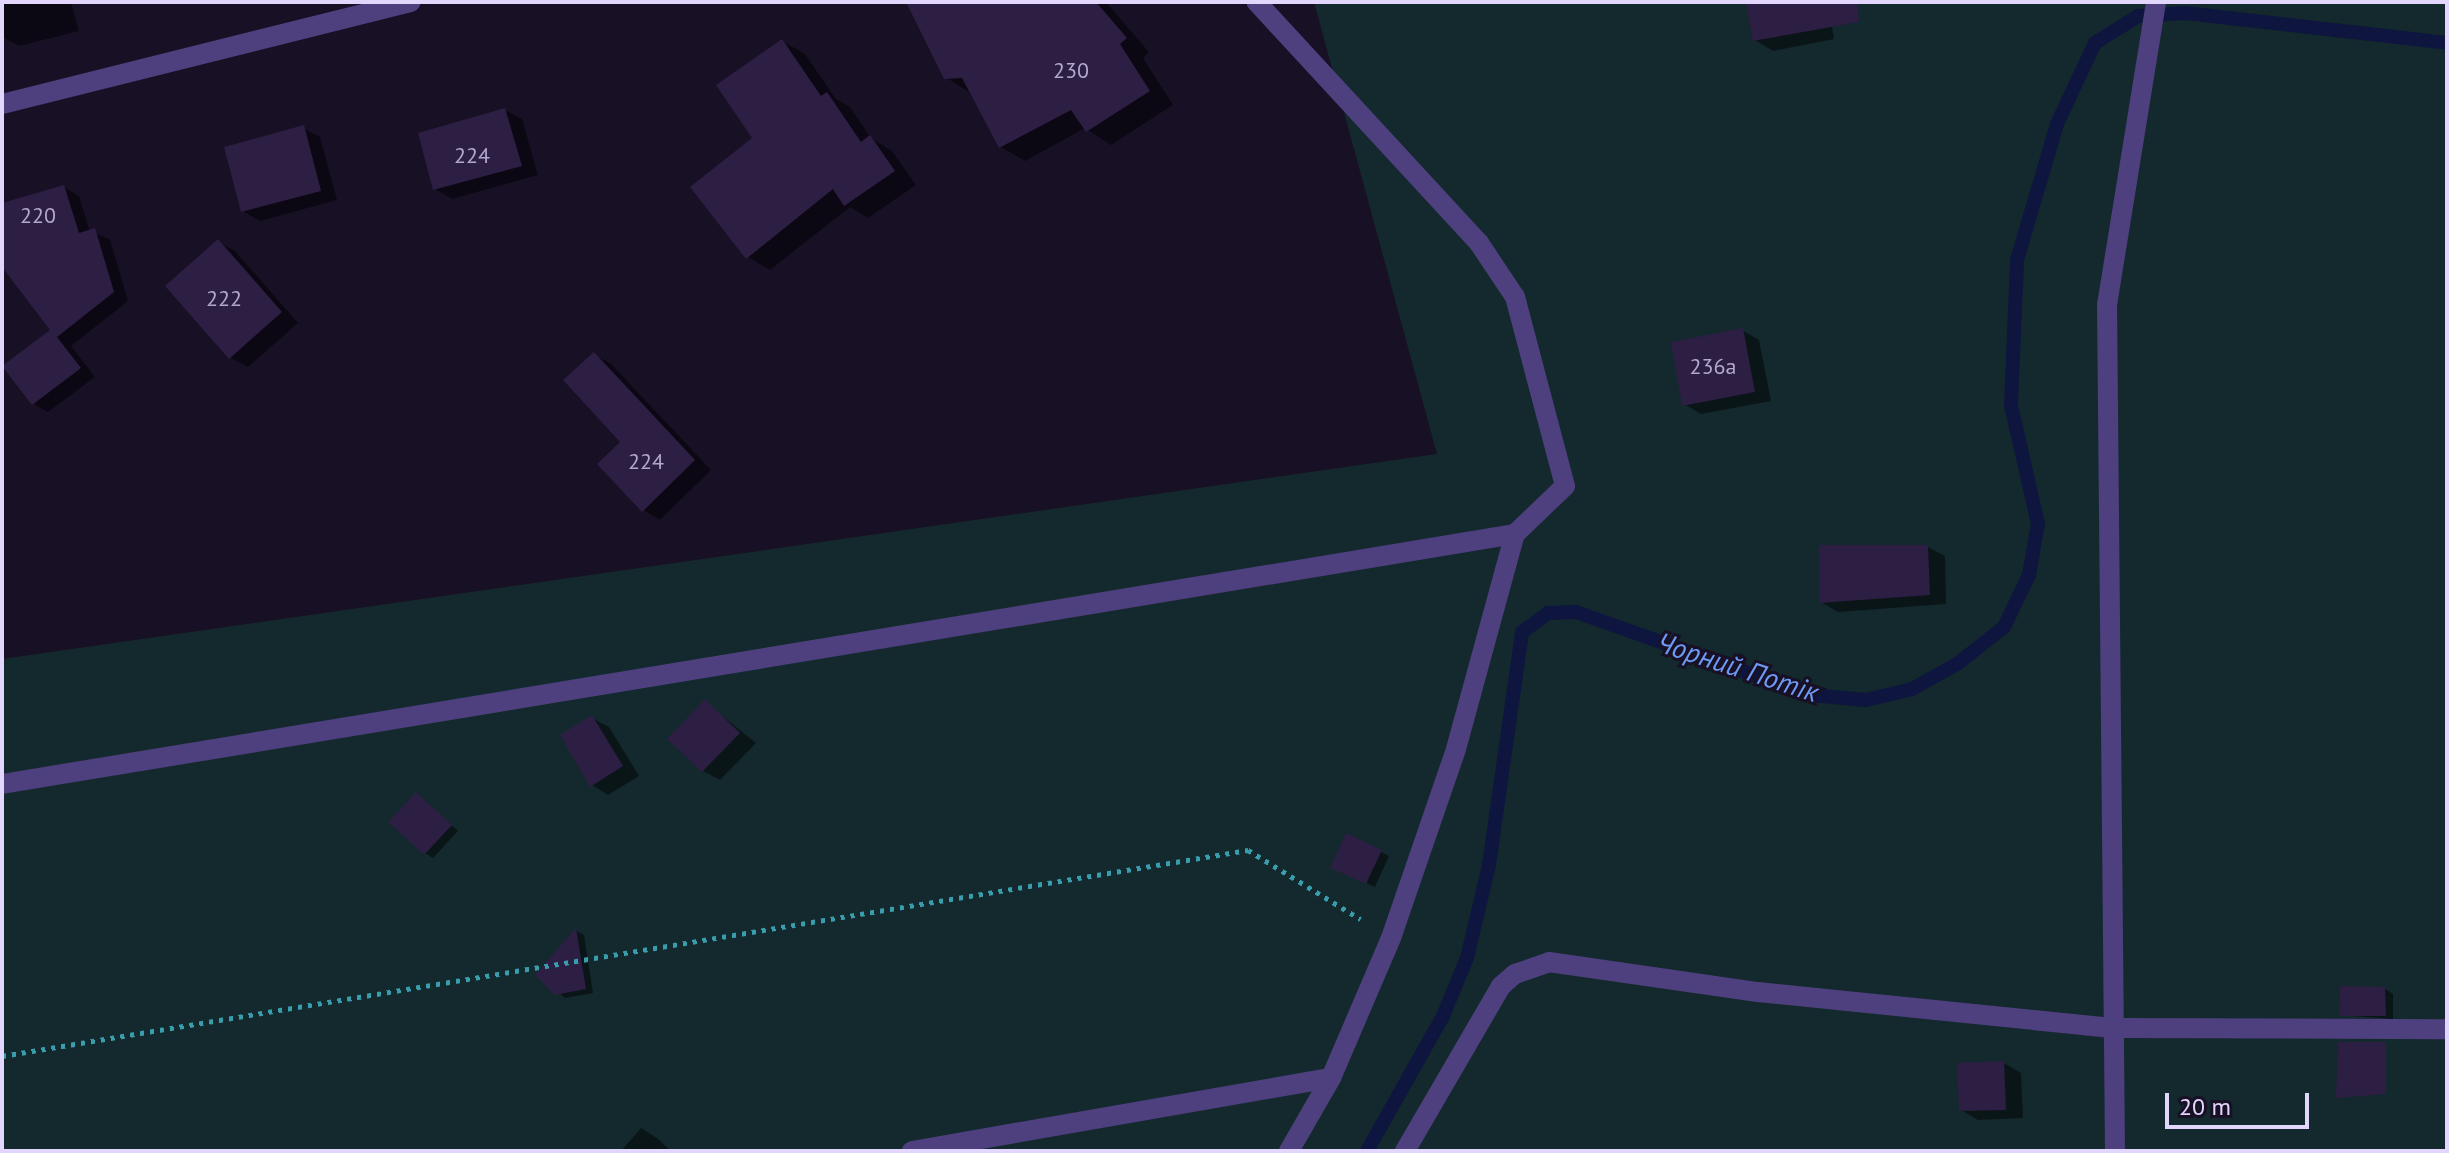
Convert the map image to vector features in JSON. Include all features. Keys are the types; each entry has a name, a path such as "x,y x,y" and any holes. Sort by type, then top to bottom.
{"street":[{"path":"2,104 410,2"},
{"path":"1257,2 1479,243 1515,297 1565,486 1515,534 1456,749 1391,938 1331,1078 1289,1151"},
{"path":"2115,1151 2107,305 2136,99 2156,2"},
{"path":"2,784 1515,534"},
{"path":"1405,1151 1501,986 1515,974 1549,962 1758,992 2114,1028 2447,1029"},
{"path":"912,1151 1331,1078"}],"path":[{"path":"2,1056 1248,850 1391,938"}],"green space":[{"path":"1314,2 2447,2 2447,1151 2,1151 2,659 1437,454"}],"building":[{"path":"906,2 1096,2 1127,38 1120,44 1150,91 1086,132 1071,110 999,148 962,78 944,79"},
{"path":"1746,2 1857,2 1859,22 1753,41"},
{"path":"782,39 821,96 827,92 861,142 870,135 895,171 844,206 833,189 746,259 690,187 752,138 716,85"},
{"path":"505,108 522,166 433,190 418,133"},
{"path":"304,125 321,191 241,212 224,147"},
{"path":"64,185 79,233 95,228 114,292 57,337 81,368 32,405 2,366 50,330 2,267 2,203"},
{"path":"218,239 282,312 229,359 165,286"},
{"path":"1743,328 1755,392 1682,406 1671,342"},
{"path":"594,352 695,460 642,512 597,464 620,442 563,380"},
{"path":"1819,545 1928,545 1930,595 1819,603"},
{"path":"705,699 740,733 702,772 667,739"},
{"path":"592,715 623,766 590,787 560,735"},
{"path":"416,792 452,825 424,855 388,822"},
{"path":"1346,833 1382,850 1366,884 1330,868"},
{"path":"576,928 586,989 555,995 535,975"},
{"path":"2340,986 2385,987 2386,1016 2339,1016"},
{"path":"2338,1042 2386,1042 2386,1094 2336,1098"},
{"path":"2004,1061 2006,1110 1959,1111 1957,1063"}],"waterway":[{"name":"Чорний Потік","path":"1367,1151 1443,1016 1467,958 1489,865 1522,632 1548,613 1576,612 1811,695 1866,700 1912,689 1957,664 2004,627 2029,575 2038,524 2011,405 2017,260 2057,124 2095,43 2138,16 2185,13 2447,43"}]}
